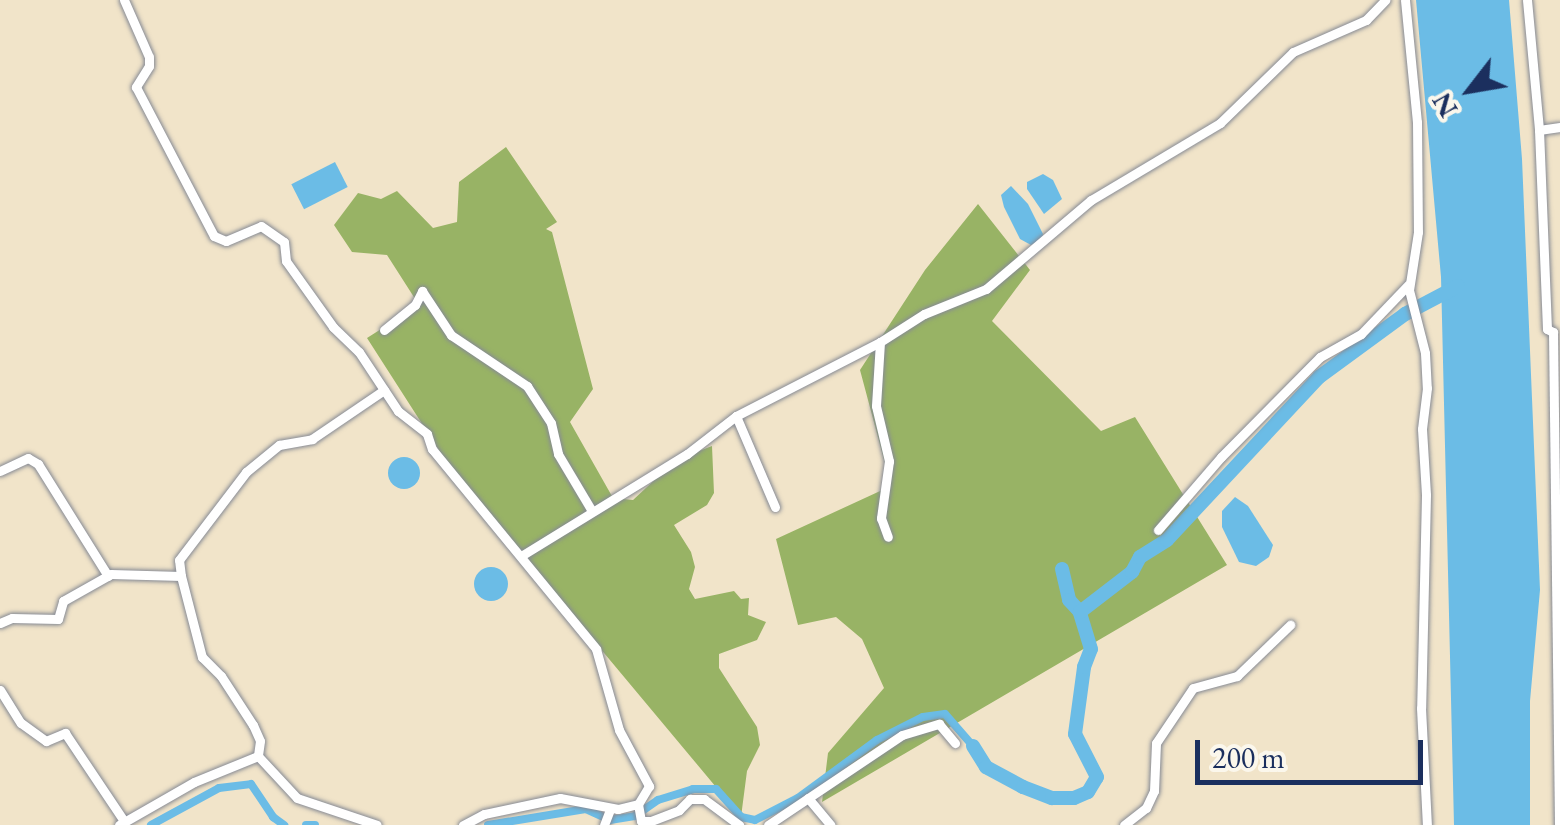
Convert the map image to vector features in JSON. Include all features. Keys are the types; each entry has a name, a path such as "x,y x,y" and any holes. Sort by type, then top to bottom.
{"street":[{"path":"124,0 149,57 149,66 136,87 214,236 226,241 261,226 284,242 286,260 305,289 359,352 398,411 427,434 432,448 596,649 618,730 649,786 638,804 641,821 652,821 678,810 690,799 704,799 740,825"},
{"path":"521,556 687,454 736,416 880,342 924,314 986,289 1091,200 1220,122 1293,52 1366,20 1384,0"},
{"path":"1405,0 1418,122 1418,232 1409,286 1428,388 1422,429 1426,495 1421,708 1427,825"},
{"path":"1527,0 1539,130 1547,329 1553,332 1559,825"},
{"path":"1539,130 1560,127"},
{"path":"1158,530 1320,357 1361,334 1409,286"},
{"path":"384,330 415,305 422,292 451,334 526,386 551,423 558,454 592,511"},
{"path":"880,342 876,406 890,461 881,518 888,538"},
{"path":"258,756 260,741 253,725 221,676 202,657 180,560 253,465 279,446 312,438 384,390"},
{"path":"736,416 775,507"},
{"path":"0,471 28,458 38,464 108,576"},
{"path":"0,624 12,618 58,619 63,602 108,576 127,571 181,576"},
{"path":"1124,825 1146,808 1154,791 1156,743 1193,688 1236,676 1290,625"},
{"path":"0,690 21,722 46,741 65,733 121,823 194,782 258,756"},
{"path":"768,825 902,735 939,724 955,743"},
{"path":"258,756 297,798 378,825"},
{"path":"462,825 484,814 560,798 610,809 638,804"},
{"path":"808,798 831,825"},
{"path":"604,825 610,809"}],"green space":[{"path":"506,147 557,222 546,229 552,232 593,389 570,422 613,498 633,500 676,460 712,446 714,493 707,505 674,525 691,552 695,567 689,589 695,599 734,591 741,599 749,598 748,615 766,622 757,640 719,654 719,668 757,727 760,745 747,771 741,817 453,472 367,338 419,305 387,255 352,252 334,225 358,193 381,199 397,191 433,228 457,222 459,182"},
{"path":"978,204 1030,270 992,321 1101,431 1135,417 1227,565 822,802 828,753 884,688 862,639 836,617 798,625 776,539 891,486 860,370 925,270"}],"water":[{"path":"1416,0 1509,0 1522,159 1540,590 1530,701 1530,825 1454,825 1441,277"},
{"path":"335,162 348,187 304,209 291,184"},
{"path":"1043,174 1053,180 1062,199 1044,214 1027,189 1027,182"},
{"path":"1011,186 1028,204 1043,234 1042,240 1031,245 1020,239 1004,207 1001,195"},
{"path":"404,457 415,462 420,473 415,484 404,489 393,484 388,473 393,462"},
{"path":"1235,497 1248,506 1273,545 1269,557 1256,566 1239,562 1222,527 1222,511"},
{"path":"491,567 503,572 508,584 503,596 491,601 479,596 474,584 479,572"}],"waterway":[{"path":"973,746 986,767 1023,787 1052,798 1074,798 1088,792 1097,777 1075,734 1084,667 1091,649 1080,612 1132,572 1140,557 1167,540 1319,377 1405,314 1458,286"},
{"path":"1062,569 1069,600 1080,612"},
{"path":"488,825 586,809 610,820 635,816 658,800 693,789 716,789 741,817 755,820 798,798 877,740 923,717 945,714 973,746"},
{"path":"151,825 219,788 251,784 273,817 284,825"},
{"path":"306,825 315,825"}]}
